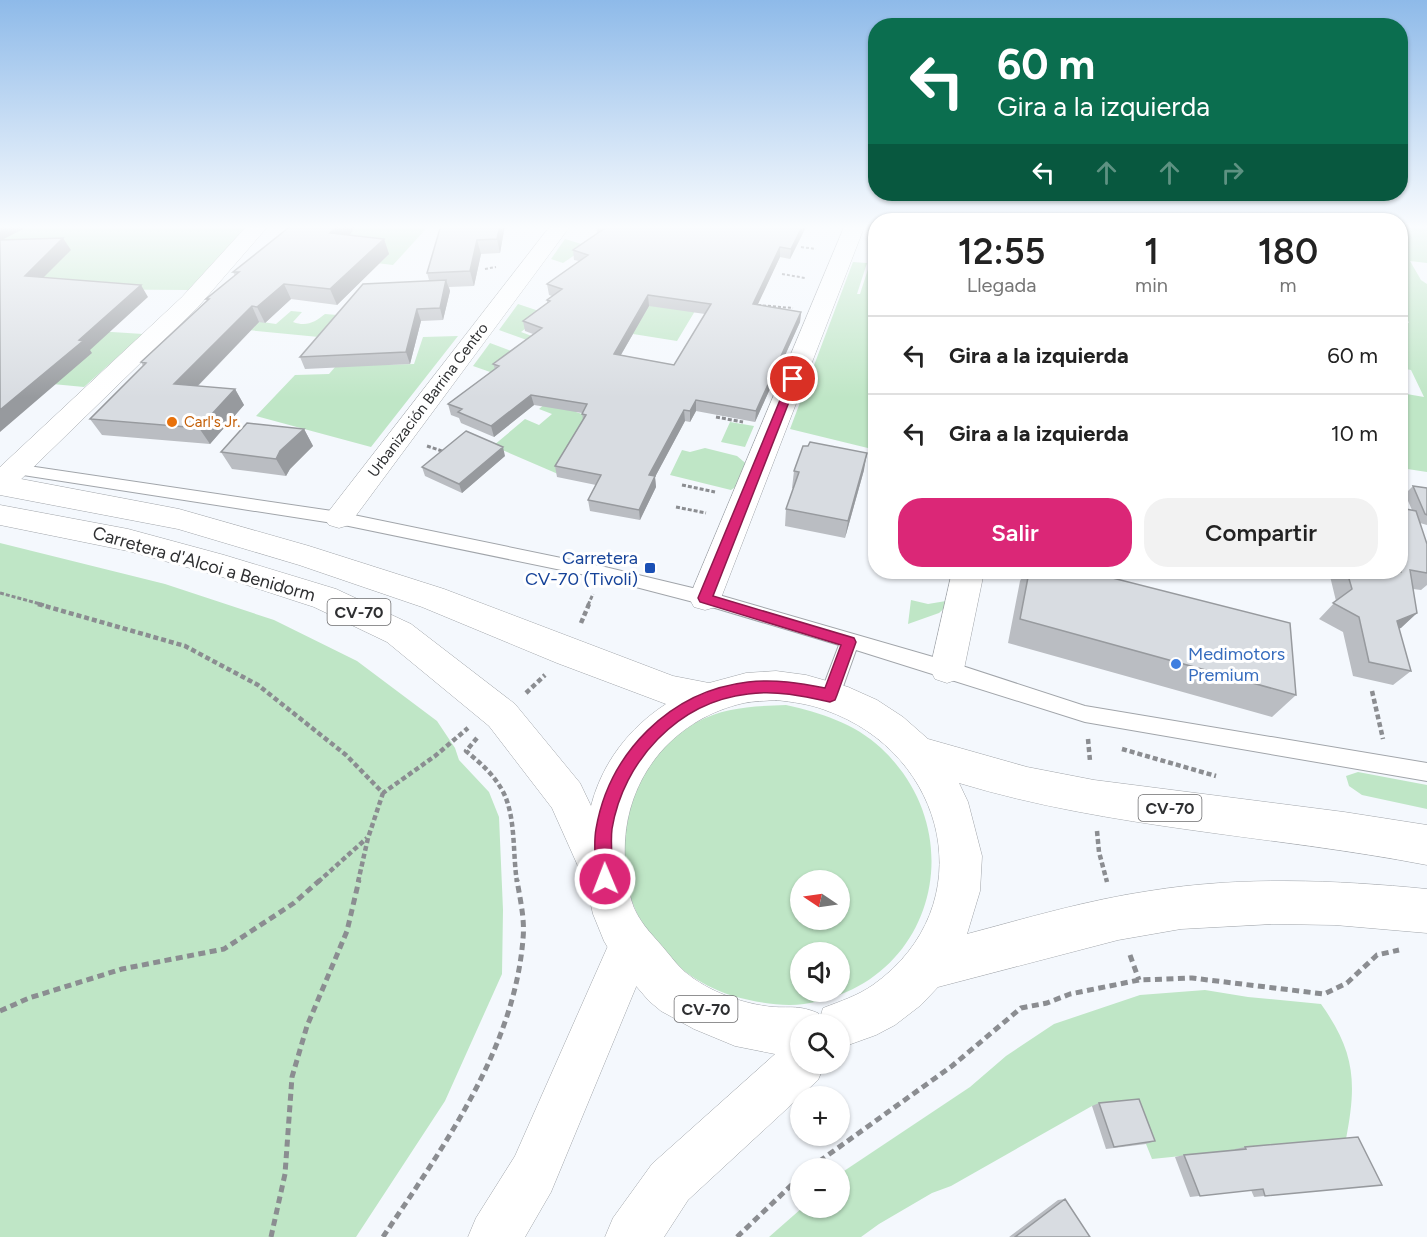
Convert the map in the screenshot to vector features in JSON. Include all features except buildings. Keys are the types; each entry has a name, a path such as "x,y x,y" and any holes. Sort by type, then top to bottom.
{"main road":[{"path":"5,479 209,283"},
{"name":"Urbanización Barrina Centro","path":"339,518 517,283"},
{"path":"705,598 832,283"},
{"name":"Carretera d'Alcoi a Benidorm","path":"5,479 53,493 179,519 309,557 433,598 569,653 672,691 708,698"},
{"name":"Carretera d'Alcoi a Benidorm","path":"0,515 117,537 224,566 325,598 399,633 502,716 566,796 605,879"},
{"path":"947,669 966,579"},
{"name":"CV-70","path":"790,1031 724,1020 671,990 631,946 615,913 605,879 604,831 615,786 639,748 670,718 708,698 748,688 789,687 830,695 877,717 918,753 947,799 961,854 955,912 928,967 892,1002 850,1019"},
{"name":"CV-70","path":"918,753 1029,786 1093,798 1249,818 1427,845"},
{"name":"CV-70","path":"928,967 1117,919 1180,908 1308,901 1427,911"},
{"path":"495,1237 533,1174 631,946"},
{"path":"632,1237 670,1182 790,1074"}],"lane":[{"path":"5,479 339,518 605,573 705,598 947,669 1085,714 1427,772"},
{"path":"830,695 849,642"}],"path":[{"path":"0,593 185,646 258,685 346,755 383,794"},
{"path":"1372,691 1389,766"},
{"path":"1085,714 1099,852 1117,919 1139,980"},
{"path":"382,1237 420,1180 476,1087 496,1045 519,974 524,937 506,797 492,776 466,751 474,741 470,727 461,719"},
{"path":"271,1237 285,1174 292,1077 307,1026 347,931 368,838 383,794 470,727"},
{"path":"0,1011 29,998 122,969 224,949 294,903 368,838"},
{"path":"823,1158 952,1066 1022,1008 1047,1003 1070,994 1139,980 1192,978 1324,994 1334,992 1352,981 1377,955"},
{"path":"737,1237 790,1186"}],"green space":[{"path":"30,283 197,283 191,290 35,289"},
{"path":"845,283 861,283 857,294 860,294 864,283 868,283 868,448 790,429"},
{"path":"1408,283 1425,283 1427,284 1427,472 1408,469 1408,394 1424,397 1411,370 1408,369"},
{"path":"518,304 545,313 521,332 556,345 649,306 698,306 677,341 633,334 610,371 576,412 588,416 558,474 493,446 525,419 539,425 552,414 539,409 546,403 563,353 499,330"},
{"path":"291,311 302,312 293,322 302,324 314,321 325,314 350,316 329,338 186,324 216,315 276,324"},
{"path":"3,325 143,334 84,387 0,379"},
{"path":"458,336 371,447 256,416 295,375 329,374 336,366 414,364 423,337"},
{"path":"490,343 519,354 493,373 473,366"},
{"path":"730,422 754,426 745,447 721,442"},
{"path":"705,448 737,456 749,466 743,482 731,490 670,475 682,450 690,452"},
{"path":"0,543 165,584 274,620 357,661 437,721 455,748 459,760 489,792 499,817 503,910 502,974 445,1101 356,1237 0,1237"},
{"path":"911,600 928,604 946,601 949,604 939,613 908,624"},
{"path":"786,705 836,720 860,732 881,748 910,783 926,822 932,862 926,902 910,938 884,969 850,990 850,942 790,942 790,1002 811,1002 804,1004 768,1003 733,996 691,976 658,946 636,910 624,870 624,828 635,788 660,752 697,722 718,713 740,708"},
{"path":"1358,772 1427,785 1427,809 1362,795 1349,786 1346,776"},
{"path":"1205,990 1321,1004 1341,1037 1350,1068 1352,1101 1346,1139 1152,1159 1146,1144 1092,1106 951,1186 932,1193 861,1237 769,1237 791,1218 850,1218 850,1167 970,1087 1006,1056 1054,1024 1140,995"}],"place":[{"name":"Carl's Jr.","path":"172,422"},
{"name":"Carretera CV-70 (Tivoli)","path":"650,568"},
{"name":"Medimotors Premium","path":"1176,664"}],"route":[{"path":"605,879 604,831 615,786 639,748 670,718 708,698 748,688 789,687 830,695 849,642 705,598 793,379"}]}
